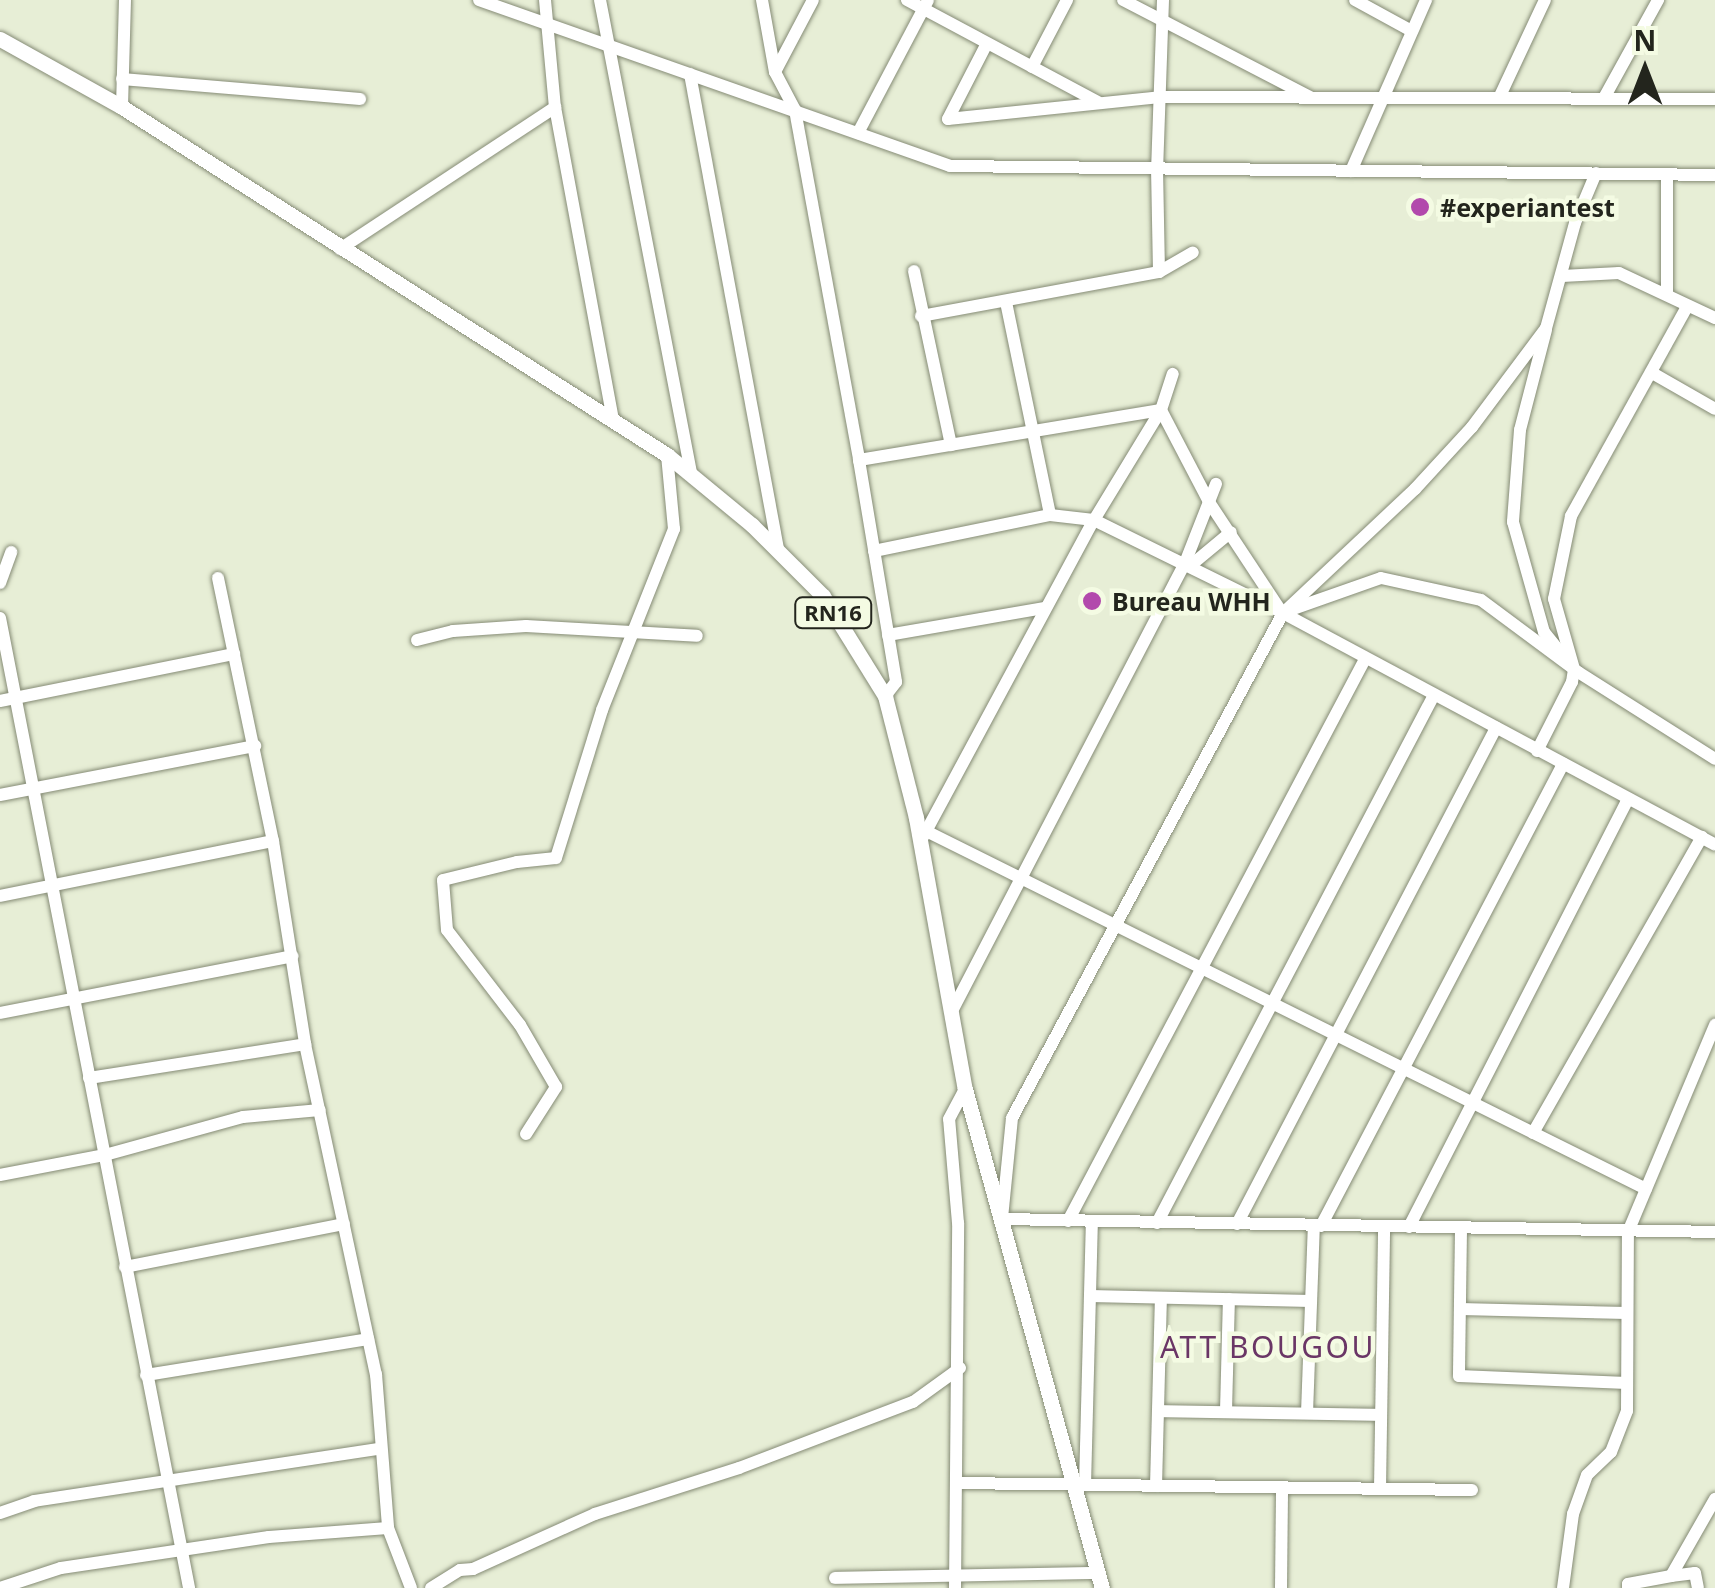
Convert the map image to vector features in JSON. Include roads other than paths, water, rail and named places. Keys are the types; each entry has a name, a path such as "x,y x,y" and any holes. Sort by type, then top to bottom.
{"main road":[{"name":"RN16","path":"0,39 122,107 667,455 778,550 824,596 885,696 924,837 964,1089 1079,1484 1100,1580"}],"street":[{"path":"122,107 125,0"},
{"path":"479,0 950,166 1715,175"},
{"path":"545,0 555,107 613,420"},
{"path":"600,0 690,472"},
{"path":"762,0 775,72 795,110 858,460 896,682 885,696"},
{"path":"775,72 813,0"},
{"path":"907,0 926,4 987,43 1100,104"},
{"path":"1032,67 1067,0"},
{"path":"1124,0 1314,99"},
{"path":"1159,272 1157,168 1163,0"},
{"path":"1355,0 1410,30"},
{"path":"1351,170 1426,0"},
{"path":"1500,98 1546,0"},
{"path":"1604,98 1658,0"},
{"path":"858,133 926,4"},
{"path":"987,43 948,119 1160,97 1715,99"},
{"path":"690,74 778,550"},
{"path":"122,79 360,99"},
{"path":"340,249 555,107"},
{"path":"1574,669 1544,632 1512,522 1520,430 1576,223 1596,173"},
{"path":"1667,174 1668,295"},
{"path":"921,316 1159,272 1192,252"},
{"path":"914,271 951,445"},
{"path":"1562,276 1619,274 1715,318"},
{"path":"1006,302 1050,515"},
{"path":"1538,751 1572,682 1574,669 1554,599 1571,516 1654,374 1687,307"},
{"path":"1546,328 1472,427 1416,489 1282,613 1012,1118 1002,1219 1715,1232"},
{"path":"1174,374 1161,410 1045,608 924,837 1020,878 1646,1189"},
{"path":"1654,374 1715,409"},
{"path":"858,460 1161,410"},
{"path":"1161,410 1209,502 1282,613"},
{"path":"526,1134 556,1088 520,1025 447,930 443,880 518,862 556,858 630,633 674,529 667,455"},
{"path":"951,1013 1188,564 1216,484"},
{"path":"874,551 1050,515 1094,520 1282,613 1715,844"},
{"path":"1188,564 1231,532"},
{"path":"0,582 11,552"},
{"path":"218,578 273,841 306,1044 376,1374 388,1528 411,1588"},
{"path":"1282,613 1381,578 1416,582 1481,600 1574,669 1715,759"},
{"path":"888,635 1045,608"},
{"path":"0,618 189,1588"},
{"path":"417,640 454,631 526,626 697,636"},
{"path":"0,701 234,654"},
{"path":"1068,1221 1365,659"},
{"path":"1158,1223 1434,696"},
{"path":"1237,1224 1496,728"},
{"path":"0,796 255,746"},
{"path":"1307,1413 1318,1226 1563,764"},
{"path":"1409,1228 1628,799"},
{"path":"1533,1133 1702,837"},
{"path":"0,896 273,841"},
{"path":"0,1012 292,956"},
{"path":"1563,1588 1572,1514 1587,1475 1611,1452 1627,1411 1628,1232 1708,1058 1715,1024"},
{"path":"89,1078 306,1044"},
{"path":"955,1582 960,1368 958,1223 949,1119 964,1089"},
{"path":"0,1175 105,1156 243,1117 320,1110"},
{"path":"1079,1484 1092,1222"},
{"path":"125,1267 344,1224"},
{"path":"1380,1489 1384,1227"},
{"path":"1461,1228 1459,1376 1627,1383"},
{"path":"1090,1296 1312,1301"},
{"path":"1156,1486 1161,1298"},
{"path":"1226,1411 1229,1299"},
{"path":"1460,1309 1627,1313"},
{"path":"146,1375 368,1339"},
{"path":"431,1588 460,1570 473,1569 595,1514 739,1468 913,1402 960,1368"},
{"path":"1158,1411 1380,1415"},
{"path":"0,1513 34,1501 379,1449"},
{"path":"957,1483 1472,1490"},
{"path":"1281,1588 1282,1488"},
{"path":"1671,1576 1715,1499"},
{"path":"0,1588 60,1568 179,1550 388,1528"},
{"path":"1628,1588 1628,1584 1695,1573 1698,1588"},
{"path":"834,1578 955,1582 1100,1580"}],"place":[{"name":"#experiantest","path":"1420,207"},
{"name":"Bureau WHH","path":"1092,601"}],"district":[{"name":"ATT BOUGOU","path":"1268,1347"}]}
